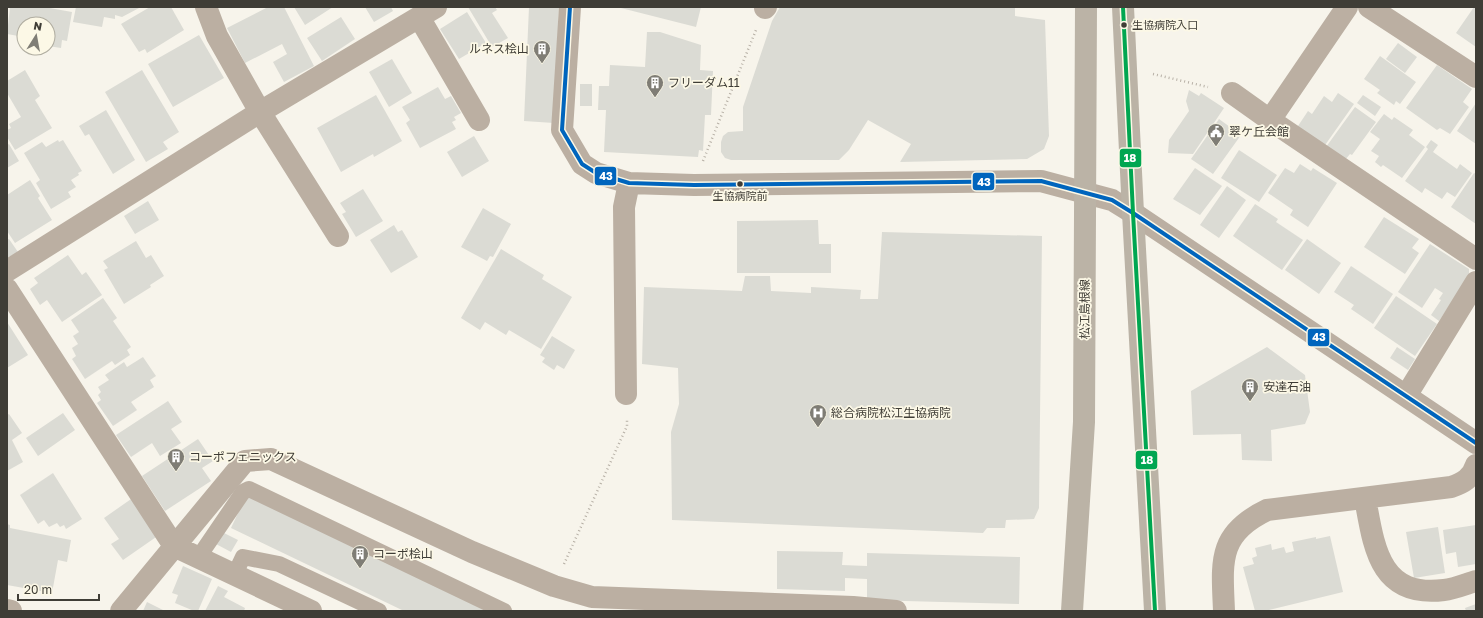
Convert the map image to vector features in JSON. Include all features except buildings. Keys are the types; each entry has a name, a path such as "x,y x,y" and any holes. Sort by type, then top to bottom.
{"main road":[{"name":"松江島根線","path":"1072,611 1084,422 1086,7"},
{"path":"1123,7 1155,611"}],"street":[{"path":"206,7 217,36 260,112 338,236"},
{"path":"570,7 562,130 582,164 596,173 630,183 694,185 1041,181 1086,192 1112,200 1133,213 1476,443"},
{"path":"1270,120 1347,7"},
{"path":"1369,7 1476,77"},
{"path":"7,271 260,112 431,10 479,120"},
{"path":"1232,93 1476,259"},
{"path":"626,394 624,207 630,183"},
{"path":"1406,396 1476,282"},
{"path":"7,289 174,546 234,576 311,611"},
{"path":"121,611 245,461 272,459 472,552 554,586 592,597 896,611"},
{"path":"1224,611 1224,558 1230,540 1238,528 1249,518 1267,510 1451,487 1465,482 1476,465"},
{"path":"1365,498 1374,546 1378,558 1390,576 1400,584 1413,588 1439,590 1476,581"},
{"path":"7,610 11,611"}],"lane":[{"path":"198,558 243,492 250,489 504,611"},
{"path":"234,576 244,556 279,564 379,611"}],"path":[{"path":"694,185 766,7"},
{"path":"1153,74 1232,93"},
{"path":"554,586 627,426 626,394"}],"transit line":[{"name":"43","path":"570,7 562,130 582,164 596,173 629,183 694,185 1041,181 1112,200 1476,443"},
{"name":"18","path":"1123,7 1155,611"}],"place":[{"name":"生協病院入口","path":"1124,25"},
{"name":"ルネス桧山","path":"542,64"},
{"name":"フリーダム11","path":"655,98"},
{"name":"翠ケ丘会館","path":"1216,147"},
{"name":"生協病院前","path":"740,184"},
{"name":"安達石油","path":"1250,402"},
{"name":"総合病院松江生協病院","path":"818,428"},
{"name":"コーポフェニックス","path":"176,472"},
{"name":"コーポ桧山","path":"360,569"}]}
